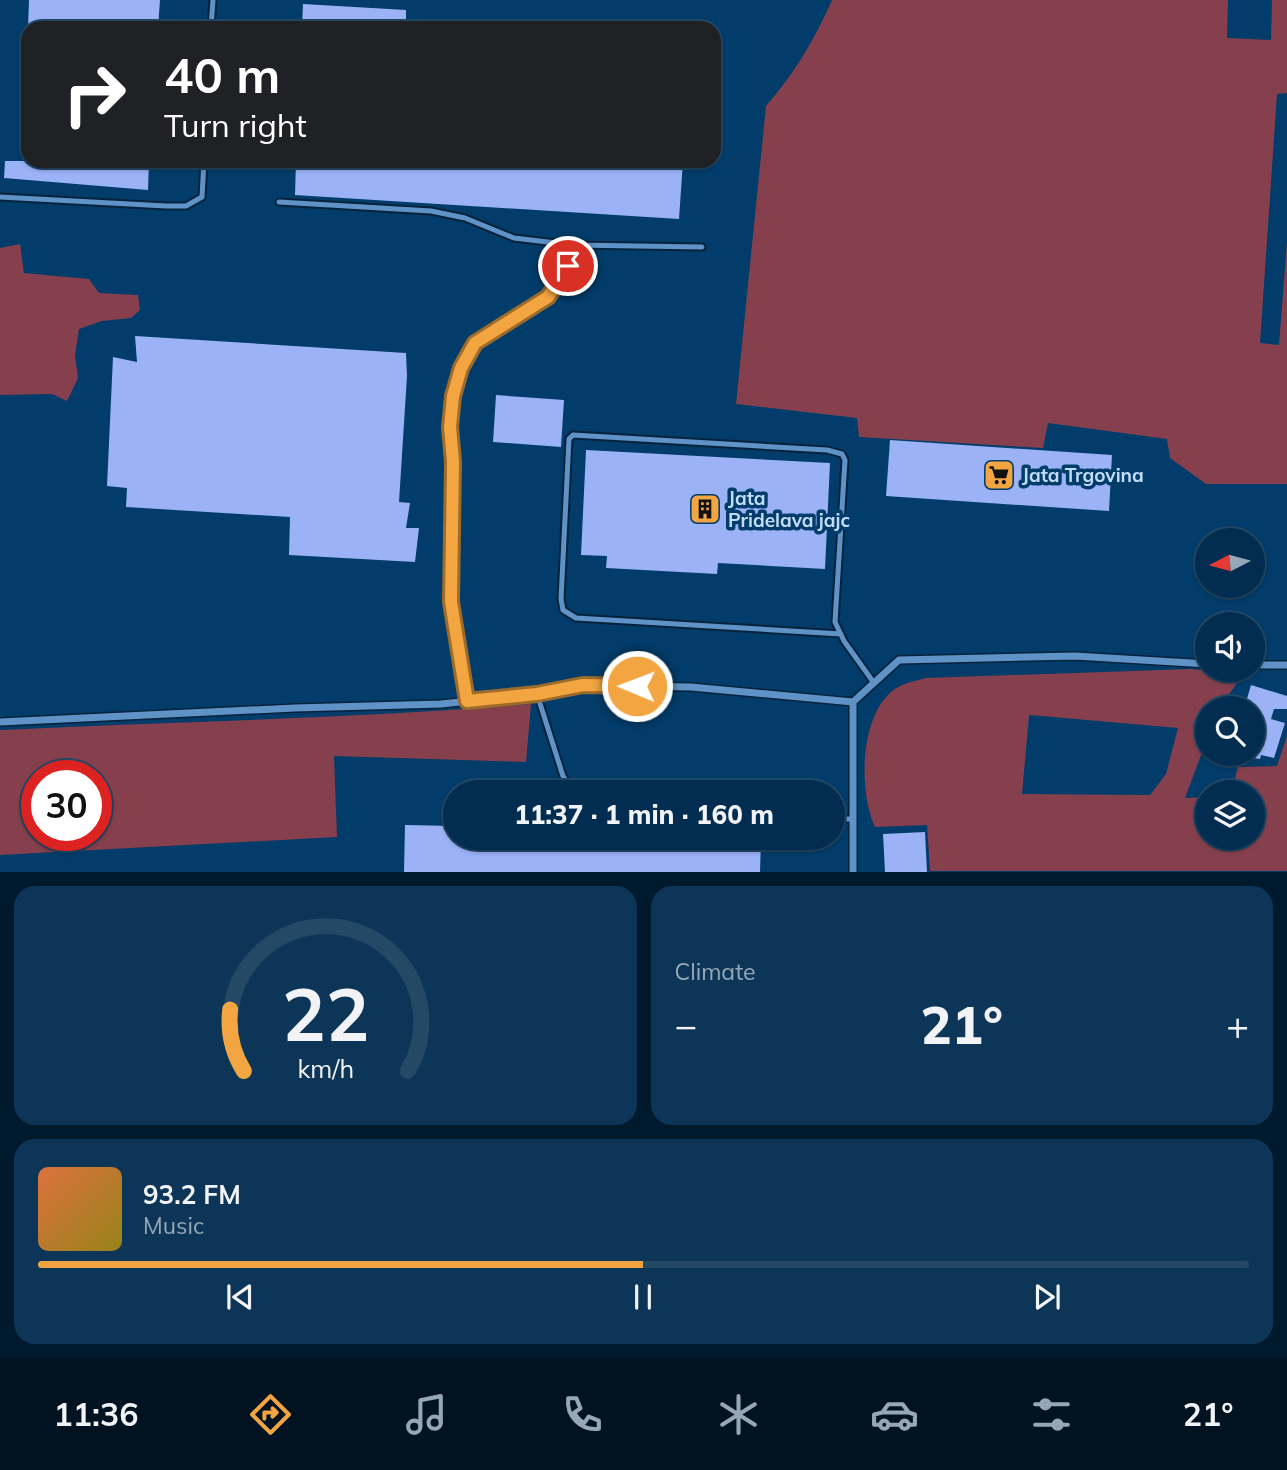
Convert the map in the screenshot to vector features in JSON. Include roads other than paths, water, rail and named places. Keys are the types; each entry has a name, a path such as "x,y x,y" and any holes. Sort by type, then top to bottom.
{"street":[{"path":"0,722 441,704 537,694 583,685 678,687 853,702 899,660 1075,656 1195,663"},
{"path":"1265,665 1287,665"},
{"path":"853,702 853,872"}],"lane":[{"path":"212,21 213,0"},
{"path":"0,197 186,206 202,197 204,168"},
{"path":"279,202 431,211 465,218 514,239 573,245 702,247"},
{"path":"467,701 451,602 453,462 450,427 453,396 461,368 475,343 548,297 568,266 573,245"},
{"path":"841,634 576,618 563,610 561,599 569,439 573,435 827,450 842,454 845,460 835,622 874,683"},
{"path":"537,694 566,780"},
{"path":"845,819 852,819"}],"place":[{"name":"Jata Trgovina","path":"999,475"},
{"name":"Jata Pridelava jajc","path":"705,509"}]}
